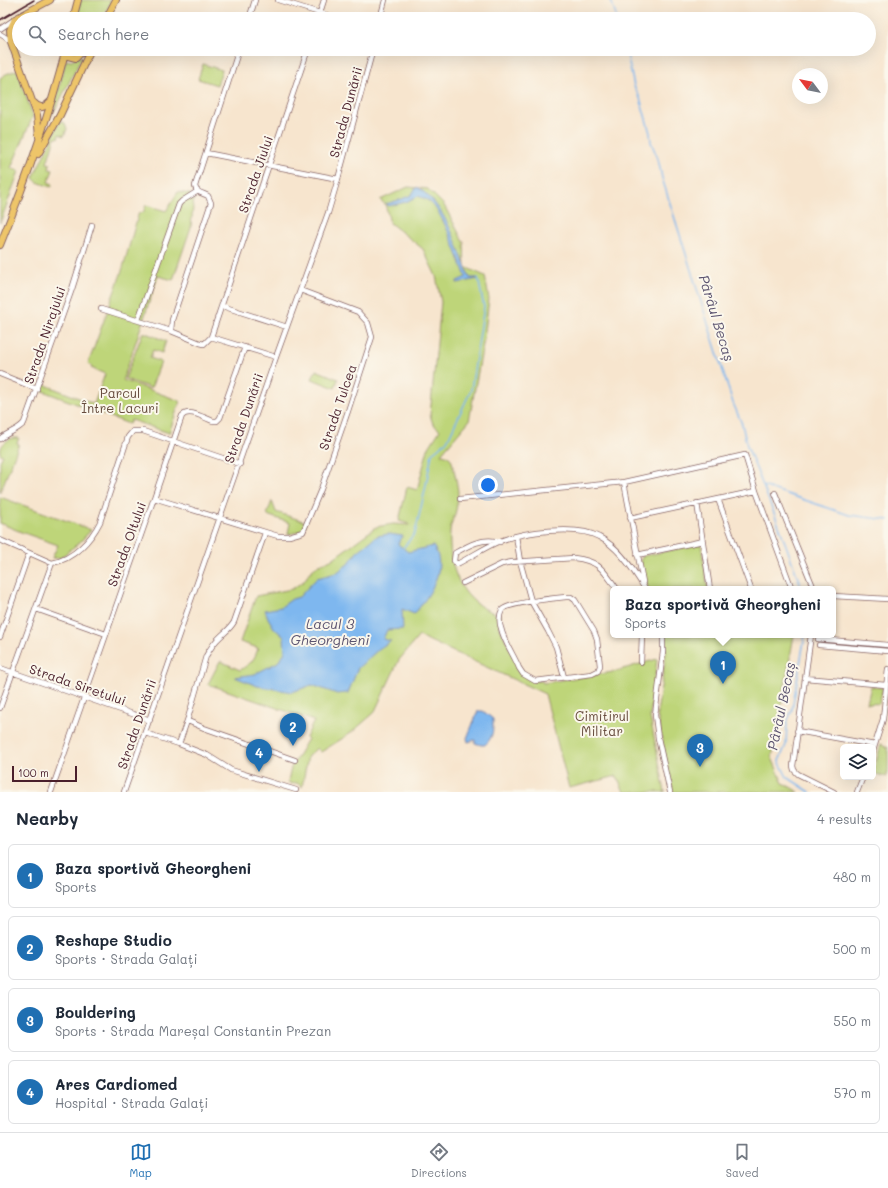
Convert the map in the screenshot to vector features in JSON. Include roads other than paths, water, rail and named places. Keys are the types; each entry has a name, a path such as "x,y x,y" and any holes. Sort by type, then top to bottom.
{"main road":[{"path":"28,12 50,0"},
{"path":"75,12 78,0"},
{"path":"110,12 116,0"},
{"path":"11,42 10,30 12,26"},
{"path":"16,56 33,101 38,121 38,144"},
{"path":"0,246 38,144 64,56"},
{"path":"29,170 60,115 88,56"},
{"path":"33,101 38,107 41,108 52,100"}],"street":[{"path":"251,12 255,0"},
{"path":"278,0 317,12"},
{"path":"320,12 324,0"},
{"path":"381,12 384,0"},
{"path":"0,29 12,21"},
{"path":"0,34 11,42"},
{"path":"171,331 172,320 211,203 208,196 198,192 195,189 195,186 237,56"},
{"name":"Strada Jiului","path":"211,337 306,56"},
{"name":"Strada Dunării","path":"124,792 219,518 240,464 338,179 371,56"},
{"path":"206,153 338,179"},
{"path":"138,320 179,204 198,192"},
{"name":"Strada Nirajului","path":"0,439 17,430 24,423 72,289 92,225"},
{"name":"Strada Tulcea","path":"154,498 265,533 284,537 300,534 305,529 348,411 372,337 368,323 358,312 300,290"},
{"path":"222,306 287,327"},
{"path":"101,309 171,331 202,344 206,343 211,337 245,346 276,357"},
{"name":"Strada Oltului","path":"51,792 182,416 184,413 189,412 213,421 217,421 220,418 245,346"},
{"path":"0,374 37,389"},
{"path":"0,540 52,563 72,555 88,541 95,532 128,438 133,431 139,430 240,464"},
{"path":"460,499 624,482 745,455 756,491 791,586"},
{"path":"624,482 637,555 645,586"},
{"path":"630,518 756,491"},
{"path":"775,493 813,586"},
{"path":"718,499 750,586"},
{"path":"697,503 710,586"},
{"path":"500,542 493,540 474,543 455,553 454,561 457,564 500,542 516,536 571,530 587,532 599,536 613,546 643,586"},
{"path":"179,744 188,721 206,656 219,638 234,622 265,533"},
{"path":"516,536 520,561 531,602 548,630 556,647 564,677"},
{"path":"637,555 703,541"},
{"path":"0,636 29,553"},
{"path":"463,583 502,564 520,561 564,558 583,559 597,564 602,568 615,586"},
{"path":"0,708 52,563"},
{"path":"836,596 888,599"},
{"path":"570,597 578,604 597,639 600,666 598,671 592,674 564,677 534,681 523,674 500,628 500,615 502,609 505,607 531,602 570,597"},
{"path":"36,609 106,634"},
{"path":"640,662 642,638"},
{"path":"663,638 663,652 655,715 658,738 670,792"},
{"path":"811,638 797,731 793,763 794,770 800,776 834,792"},
{"path":"818,639 888,645"},
{"path":"819,645 888,651"},
{"name":"Strada Siretului","path":"0,668 150,720"},
{"path":"875,744 883,719 888,670"},
{"path":"805,678 870,682 886,685"},
{"path":"188,721 295,760"},
{"path":"797,731 869,744"},
{"path":"145,733 207,755 231,770 296,790"},
{"path":"857,792 863,780"}],"water":[{"path":"417,187 427,195 444,216 470,278 478,279 457,283 457,281 466,277 444,222 431,203 418,196 406,202 389,206 386,204 411,195"},
{"name":"Lacul 3 Gheorgheni","path":"389,534 403,536 398,544 408,552 433,546 439,563 438,572 431,591 414,614 402,609 403,629 387,630 383,639 391,641 380,648 358,668 348,693 337,694 312,685 292,692 257,686 235,677 255,674 278,662 285,652 284,637 274,628 265,610 281,607 292,599 299,597 317,578 336,573 348,564 357,552 377,536"},
{"path":"478,711 483,711 493,719 493,730 490,739 485,745 475,743 475,740 468,742 467,738"}],"waterway":[{"name":"Pârâul Becaș","path":"611,0 615,12"},
{"name":"Pârâul Becaș","path":"628,56 634,86 640,98 662,178 733,403 742,424 747,446 801,586"},
{"path":"403,548 415,533 432,453 447,441 471,390 484,307 478,278"},
{"path":"763,486 849,515 888,520"},
{"name":"Pârâul Becaș","path":"804,638 792,710 787,722 786,745 779,761 787,777 810,792"}],"railway":[{"path":"14,12 34,0"},
{"path":"0,20 12,13"}],"place":[{"name":"Baza sportivă Gheorgheni","path":"723,684"},
{"name":"Reshape Studio","path":"293,746"},
{"name":"Bouldering","path":"700,767"},
{"name":"Ares Cardiomed","path":"259,772"}],"park label":[{"name":"Parcul Între Lacuri","path":"120,400"},
{"name":"Cimitirul Militar","path":"602,722"}]}
